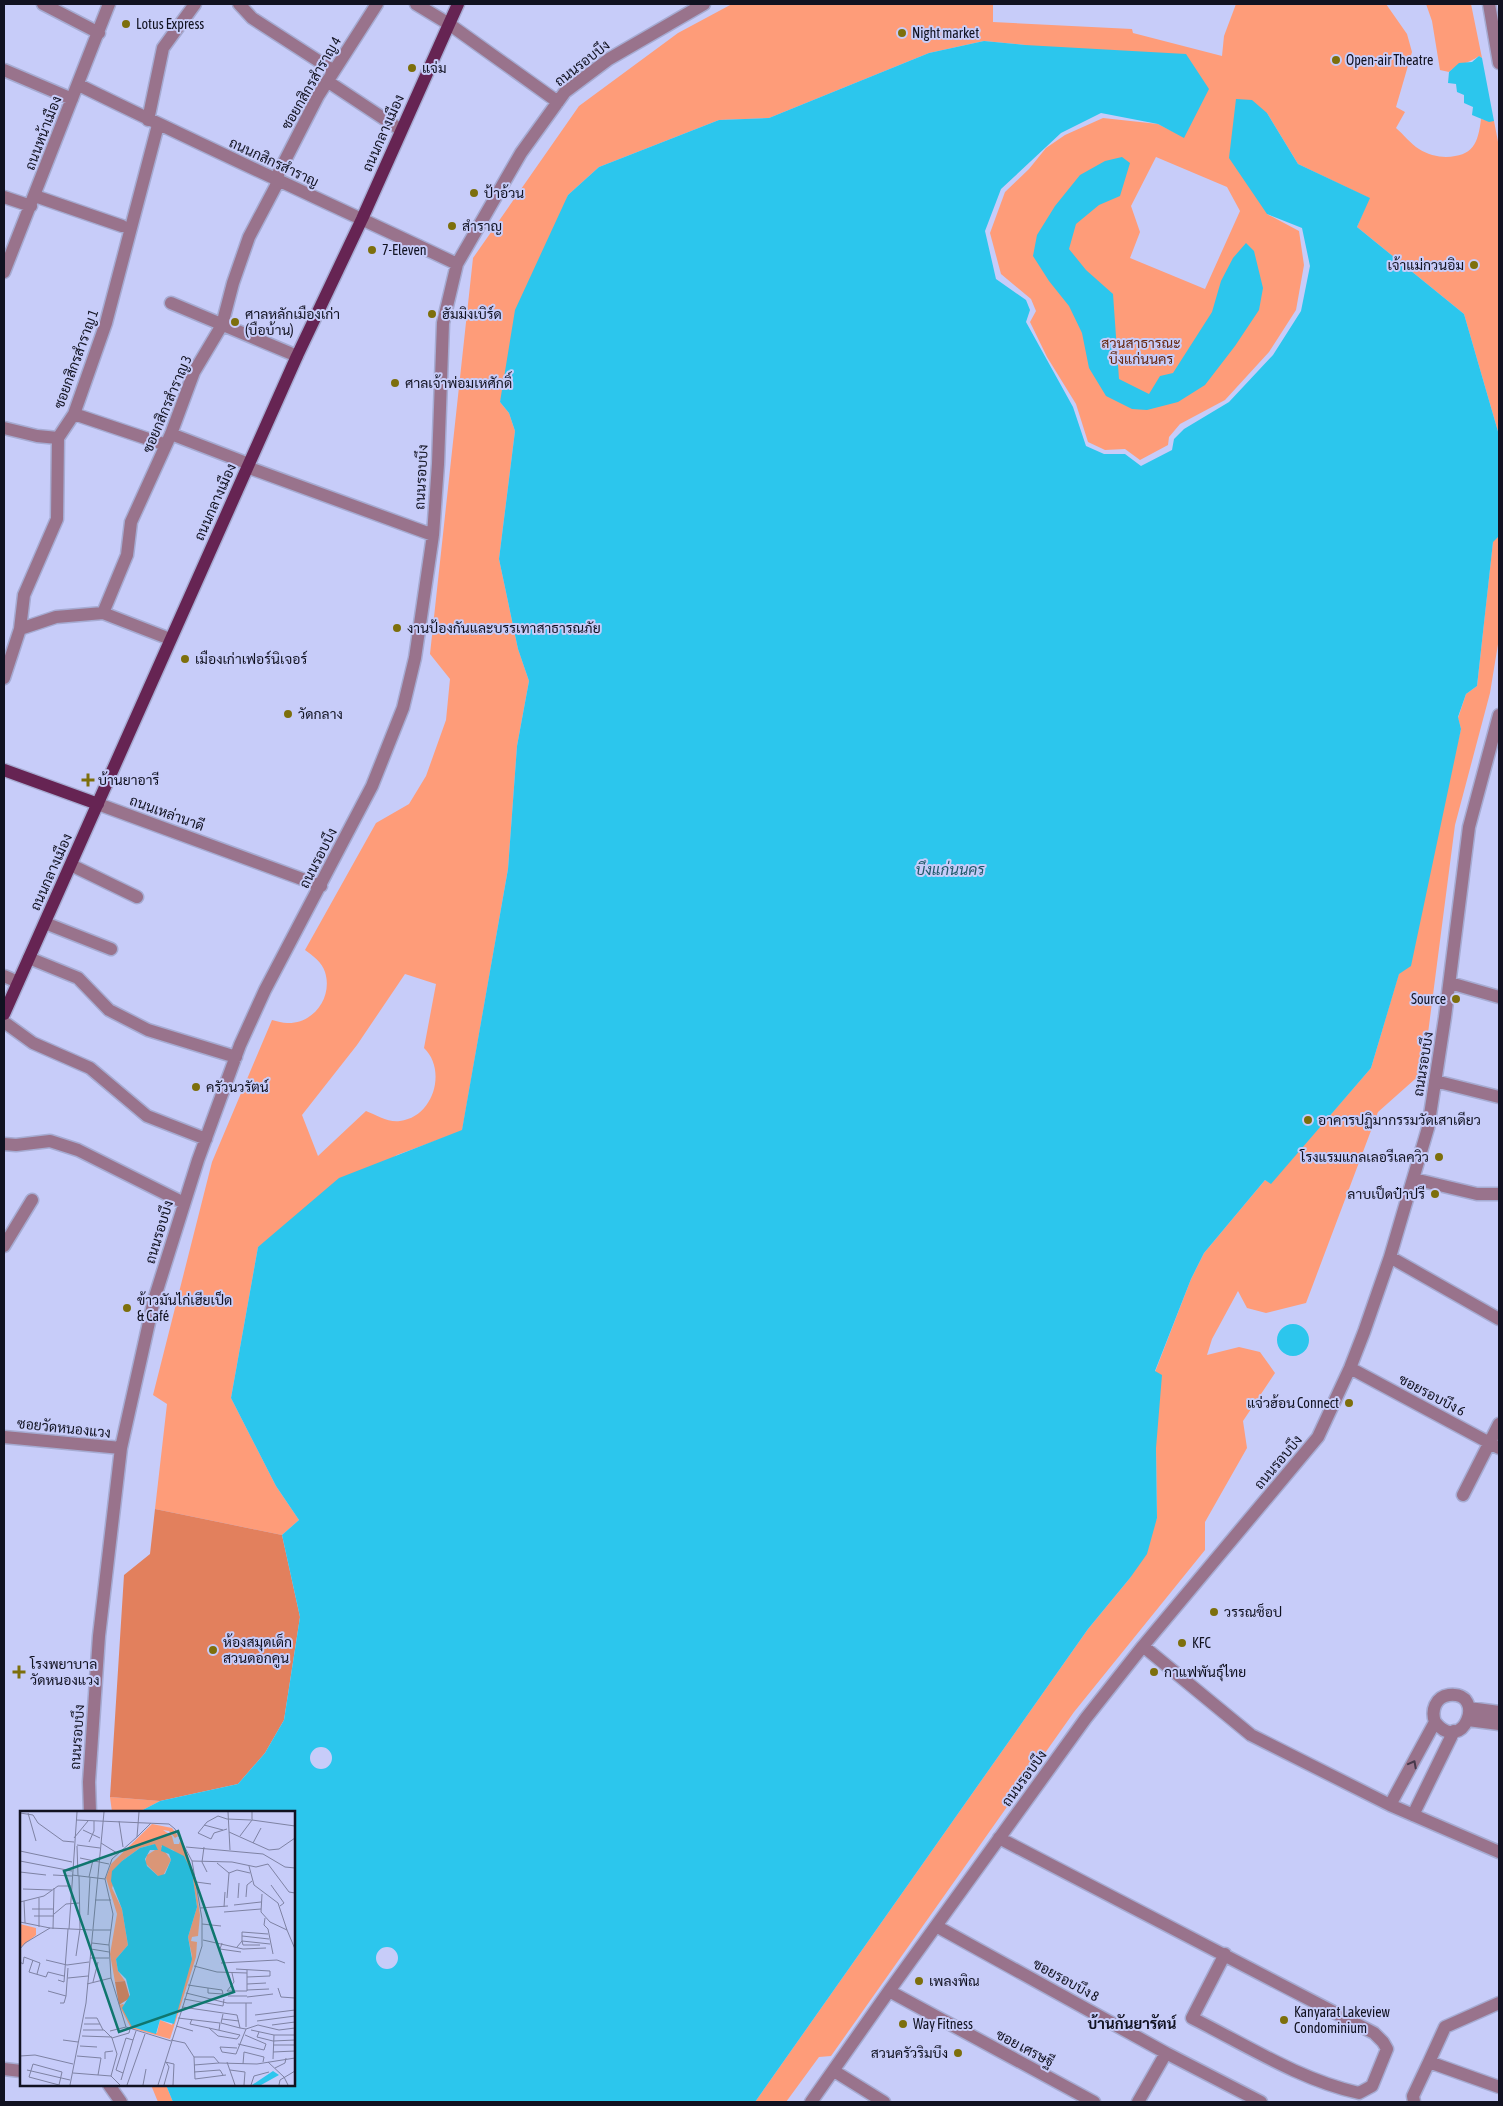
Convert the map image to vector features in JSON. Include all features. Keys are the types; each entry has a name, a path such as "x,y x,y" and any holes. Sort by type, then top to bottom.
{"main road":[{"name":"ถนนกลางเมือง","path":"4,1014 248,465 362,219 458,4"},
{"name":"ถนนเหล่านาดี","path":"4,770 98,804"}],"street":[{"path":"43,4 99,33"},
{"name":"ถนนหน้าเมือง","path":"4,272 109,4"},
{"name":"ซอยกสิกรสำราญ 1","path":"58,438 74,414 106,323 153,122 163,48 195,4"},
{"path":"239,4 252,18 334,71"},
{"name":"ซอยกสิกรสำราญ 4","path":"276,181 327,82 377,4"},
{"path":"416,4 449,24 558,102"},
{"name":"ถนนรอบบึง","path":"90,1811 89,1782 99,1636 121,1448 154,1300 184,1203 236,1057 265,990 372,786 402,708 415,658 433,535 438,464 443,323 457,264 521,152 565,92 609,59 689,7 704,4"},
{"path":"1489,4 1499,63"},
{"path":"4,70 72,99"},
{"path":"327,82 401,130"},
{"name":"ถนนกสิกรสำราญ","path":"78,85 276,181 457,264"},
{"name":"ซอยกสิกรสำราญ 3","path":"103,613 127,555 131,522 168,439 194,372 222,326 232,283 249,237 276,181"},
{"path":"4,197 33,201 122,226"},
{"path":"171,303 297,356"},
{"path":"74,414 168,439 248,465 433,535"},
{"path":"4,428 37,436 58,438 57,519 24,595 20,629 4,678"},
{"path":"20,629 56,617 103,613 170,639"},
{"name":"ถนนรอบบึง","path":"811,2102 1086,1718 1143,1646 1318,1437 1350,1368 1390,1257 1428,1128 1450,983 1469,828 1499,715"},
{"name":"ถนนเหล่านาดี","path":"98,804 320,886"},
{"path":"71,866 137,897"},
{"path":"45,923 111,949"},
{"path":"29,958 78,978 109,1010 148,1030 236,1057"},
{"path":"4,976 18,982"},
{"path":"1450,983 1499,998"},
{"path":"4,1022 33,1043 90,1068 147,1116 206,1139"},
{"path":"1435,1081 1499,1097"},
{"path":"4,1144 16,1145 50,1141 69,1147 184,1203"},
{"path":"1414,1179 1477,1194 1499,1194"},
{"path":"4,1246 32,1200"},
{"path":"1390,1257 1499,1319"},
{"name":"ซอยรอบบึง 6","path":"1350,1368 1495,1445"},
{"path":"1462,1495 1495,1445 1499,1424"},
{"name":"ซอยวัดหนองแวง","path":"4,1437 121,1448"},
{"path":"1143,1646 1252,1735 1390,1805 1494,1850 1499,1840"},
{"path":"1444,1696 1456,1696 1466,1702 1469,1714 1465,1726 1454,1731 1443,1730 1435,1722 1433,1716 1435,1704 1444,1696"},
{"path":"1469,1714 1499,1712"},
{"path":"1469,1714 1499,1724"},
{"path":"1390,1805 1435,1722"},
{"path":"1413,1815 1454,1731"},
{"path":"999,1838 1225,1954 1379,2036 1387,2049 1372,2086 1359,2093 1337,2088 1299,2072 1192,2018 1225,1954"},
{"name":"ซอยรอบบึง 8","path":"936,1926 1261,2102"},
{"name":"ซอย เศรษฐี","path":"889,1991 1094,2102"},
{"path":"1414,2102 1413,2096 1445,2027 1499,2003"},
{"path":"1138,2102 1166,2052"},
{"path":"1429,2062 1499,2087"},
{"path":"4,2069 20,2071"},
{"path":"834,2071 884,2102"},
{"path":"111,2086 121,2102"}],"green space":[{"name":"สวนสาธารณะ บึงแก่นนคร","path":"732,4 993,4 993,22 1132,29 1133,33 1222,56 1224,36 1236,4 1386,4 1407,34 1412,52 1396,107 1405,112 1396,128 1422,151 1446,157 1462,154 1472,147 1476,142 1481,119 1494,121 1499,147 1499,435 1464,314 1357,227 1369,198 1298,164 1267,113 1267,214 1299,231 1304,265 1296,310 1269,352 1225,400 1180,424 1169,437 1168,445 1140,460 1125,449 1105,450 1088,442 1076,404 1047,357 1030,322 1036,311 1031,299 1001,274 990,233 1005,192 1029,169 1046,148 1065,135 1103,118 1158,124 1184,137 1025,45 984,41 929,53 769,118 719,120 599,167 568,195 500,402 509,413 515,431 499,559 518,649 529,681 517,746 508,869 462,1131 397,1155 258,1247 231,1398 276,1486 299,1520 282,1535 155,1509 167,1404 153,1395 212,1162 272,1020 287,1023 305,1019 313,1014 324,999 327,981 324,968 305,950 376,823 409,804 426,776 446,720 450,679 430,654 473,258 579,106 678,33","holes":["1156,157 1227,187 1240,211 1205,289 1130,258 1140,232 1131,206","405,974 436,984 424,1048 431,1057 435,1068 435,1080 429,1102 412,1118 400,1121 387,1120 366,1111 318,1156 302,1115 357,1045"]},
{"path":"1426,4 1471,4 1482,58 1479,56 1449,72 1440,70 1432,21"},
{"path":"1499,536 1499,638 1490,693 1455,825 1423,1072 1378,1112 1306,1303 1266,1313 1247,1308 1238,1291 1212,1339 1207,1355 1239,1347 1260,1352 1275,1373 1243,1421 1247,1448 1205,1522 1205,1550 1074,1712 831,2056 819,2057 786,2102 755,2102 1088,1629 1130,1578 1157,1518 1155,1372 1191,1279 1204,1253 1265,1180 1271,1183 1371,1068 1399,973 1461,729 1458,718 1466,694 1477,686 1493,541"},
{"path":"110,1797 160,1801 141,1811 112,1811"},
{"path":"151,2086 166,2086 173,2102 158,2102"}],"shaded area":[{"path":"155,1509 282,1535 300,1617 284,1720 265,1753 238,1784 160,1801 110,1797 124,1575 150,1554"}],"water":[{"name":"บึงแก่นนคร","path":"984,41 1186,54 1209,89 1184,138 1158,124 1101,113 1061,133 1001,189 985,231 996,279 1026,300 1030,310 1026,322 1073,407 1086,446 1104,454 1125,454 1141,466 1172,450 1174,439 1184,429 1229,402 1273,355 1301,311 1310,266 1302,228 1267,214 1229,158 1236,99 1252,100 1267,113 1298,164 1370,198 1357,227 1464,314 1499,435 1499,536 1493,542 1477,686 1466,694 1458,717 1461,729 1411,966 1399,974 1371,1068 1271,1184 1265,1180 1204,1253 1191,1279 1155,1371 1162,1375 1156,1448 1157,1518 1147,1554 1088,1629 755,2102 173,2102 166,2086 295,2086 295,1811 141,1811 160,1801 238,1784 265,1753 284,1720 300,1617 282,1535 299,1520 276,1486 231,1398 258,1247 339,1178 462,1130 508,869 517,746 529,681 518,649 499,559 515,431 509,413 500,402 515,310 568,195 599,167 719,120 769,118 929,53"},
{"path":"1479,56 1482,58 1494,121 1489,122 1472,115 1473,107 1464,103 1464,95 1457,92 1456,84 1448,83 1449,72 1459,63 1472,62"},
{"path":"1122,157 1130,163 1120,196 1099,205 1076,224 1069,249 1086,270 1113,294 1119,379 1149,394 1160,376 1173,373 1212,312 1221,281 1233,258 1246,243 1254,251 1263,288 1259,310 1235,346 1205,385 1178,402 1147,410 1132,409 1106,396 1089,368 1082,333 1069,306 1049,281 1033,256 1037,235 1055,206 1080,175 1105,161"},
{"path":"1293,1324 1299,1325 1304,1329 1308,1334 1308,1346 1304,1351 1299,1355 1293,1356 1287,1355 1282,1351 1278,1346 1277,1340 1278,1334 1282,1329 1287,1325"}],"pier":[{"path":"321,1747 329,1750 332,1758 329,1766 321,1769 313,1766 310,1758 313,1750"},
{"path":"387,1947 395,1950 398,1958 395,1966 387,1969 379,1966 376,1958 379,1950"}],"place":[{"name":"Lotus Express","path":"126,24"},
{"name":"Night market","path":"902,33"},
{"name":"Open-air Theatre","path":"1336,60"},
{"name":"แจ่ม","path":"412,68"},
{"name":"ป้าอ้วน","path":"474,193"},
{"name":"สำราญ","path":"452,226"},
{"name":"7-Eleven","path":"372,250"},
{"name":"เจ้าแม่กวนอิม","path":"1474,265"},
{"name":"ฮัมมิงเบิร์ด","path":"432,314"},
{"name":"ศาลหลักเมืองเก่า (บือบ้าน)","path":"235,322"},
{"name":"ศาลเจ้าพ่อมเหศักดิ์","path":"395,383"},
{"name":"งานป้องกันและบรรเทาสาธารณภัย","path":"397,628"},
{"name":"เมืองเก่าเฟอร์นิเจอร์","path":"185,659"},
{"name":"วัดกลาง","path":"288,714"},
{"name":"บ้านยาอารี","path":"88,780"},
{"name":"Source","path":"1456,999"},
{"name":"ครัวนวรัตน์","path":"196,1087"},
{"name":"อาคารปฏิมากรรมวัดเสาเดียว","path":"1308,1120"},
{"name":"โรงแรมแกลเลอรีเลควิว","path":"1439,1157"},
{"name":"ลาบเป็ดป๋าปรี","path":"1435,1194"},
{"name":"ข้าวมันไก่เฮียเป็ด & Café","path":"127,1308"},
{"name":"แจ่วฮ้อน Connect","path":"1349,1403"},
{"name":"วรรณช็อป","path":"1214,1612"},
{"name":"KFC","path":"1182,1643"},
{"name":"ห้องสมุดเด็ก สวนดอกคูน","path":"213,1650"},
{"name":"โรงพยาบาล วัดหนองแวง","path":"19,1672"},
{"name":"กาแฟพันธุ์ไทย","path":"1154,1672"},
{"name":"เพลงพิณ","path":"919,1981"},
{"name":"Kanyarat Lakeview Condominium","path":"1284,2020"},
{"name":"Way Fitness","path":"903,2024"},
{"name":"สวนครัวริมบึง","path":"958,2053"}],"district":[{"name":"บ้านกันยารัตน์","path":"1132,2023"}]}
